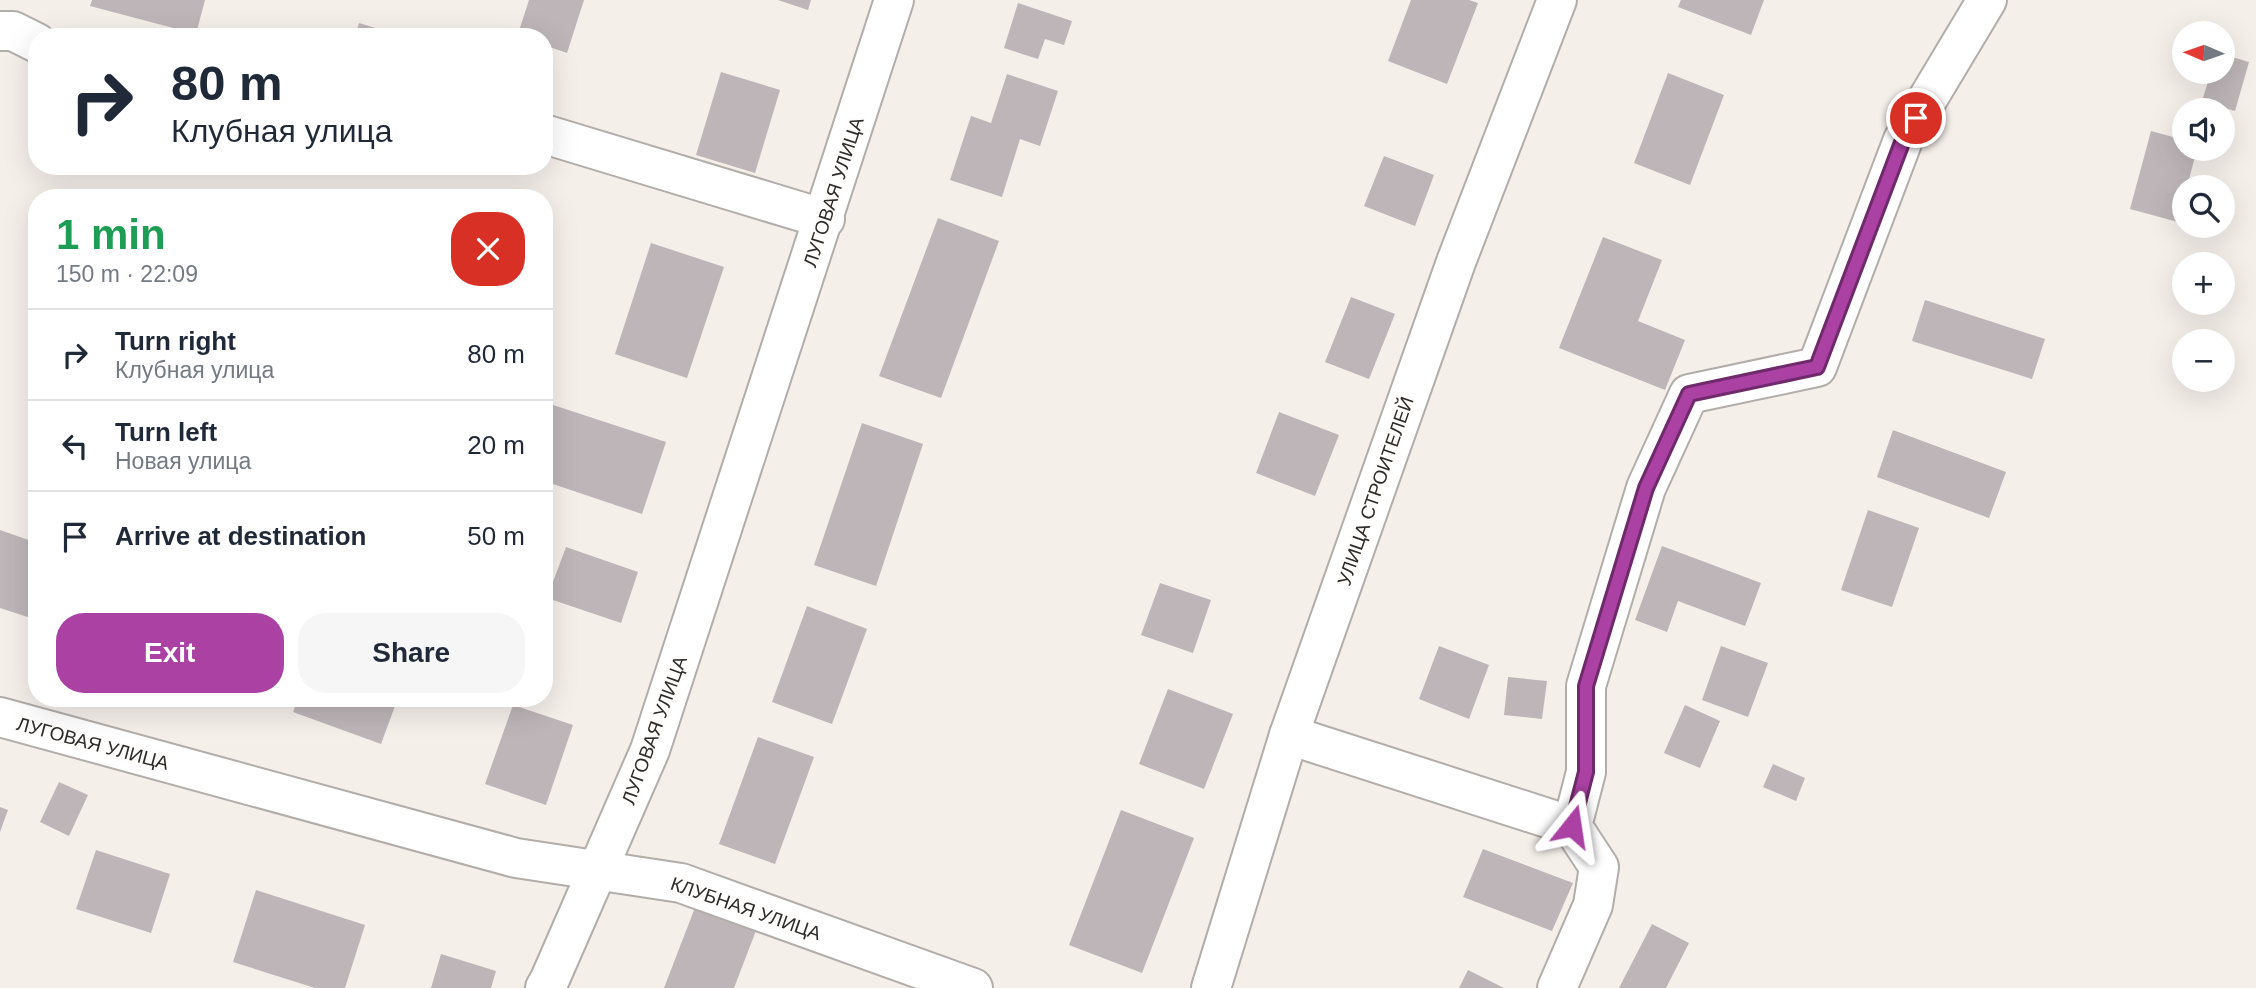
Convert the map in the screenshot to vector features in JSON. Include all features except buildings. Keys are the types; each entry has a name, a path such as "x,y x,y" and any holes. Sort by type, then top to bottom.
{"street":[{"name":"ЛУГОВАЯ УЛИЦА","path":"0,717 516,858 598,870 650,750 894,0"},
{"name":"УЛИЦА СТРОИТЕЛЕЙ","path":"1212,988 1289,735 1456,262 1557,0"},
{"path":"1572,826 1586,772 1586,686 1646,488 1689,394 1817,367 1903,140 1987,0"},
{"path":"0,31 13,31 28,38"},
{"path":"553,137 824,219"},
{"path":"1289,735 1572,826 1599,867 1592,905 1557,988"},
{"path":"545,988 598,870"},
{"name":"КЛУБНАЯ УЛИЦА","path":"598,870 681,883 973,988"}],"route":[{"path":"1572,826 1586,772 1586,686 1646,488 1689,394 1817,367 1903,140 1916,118"}]}
